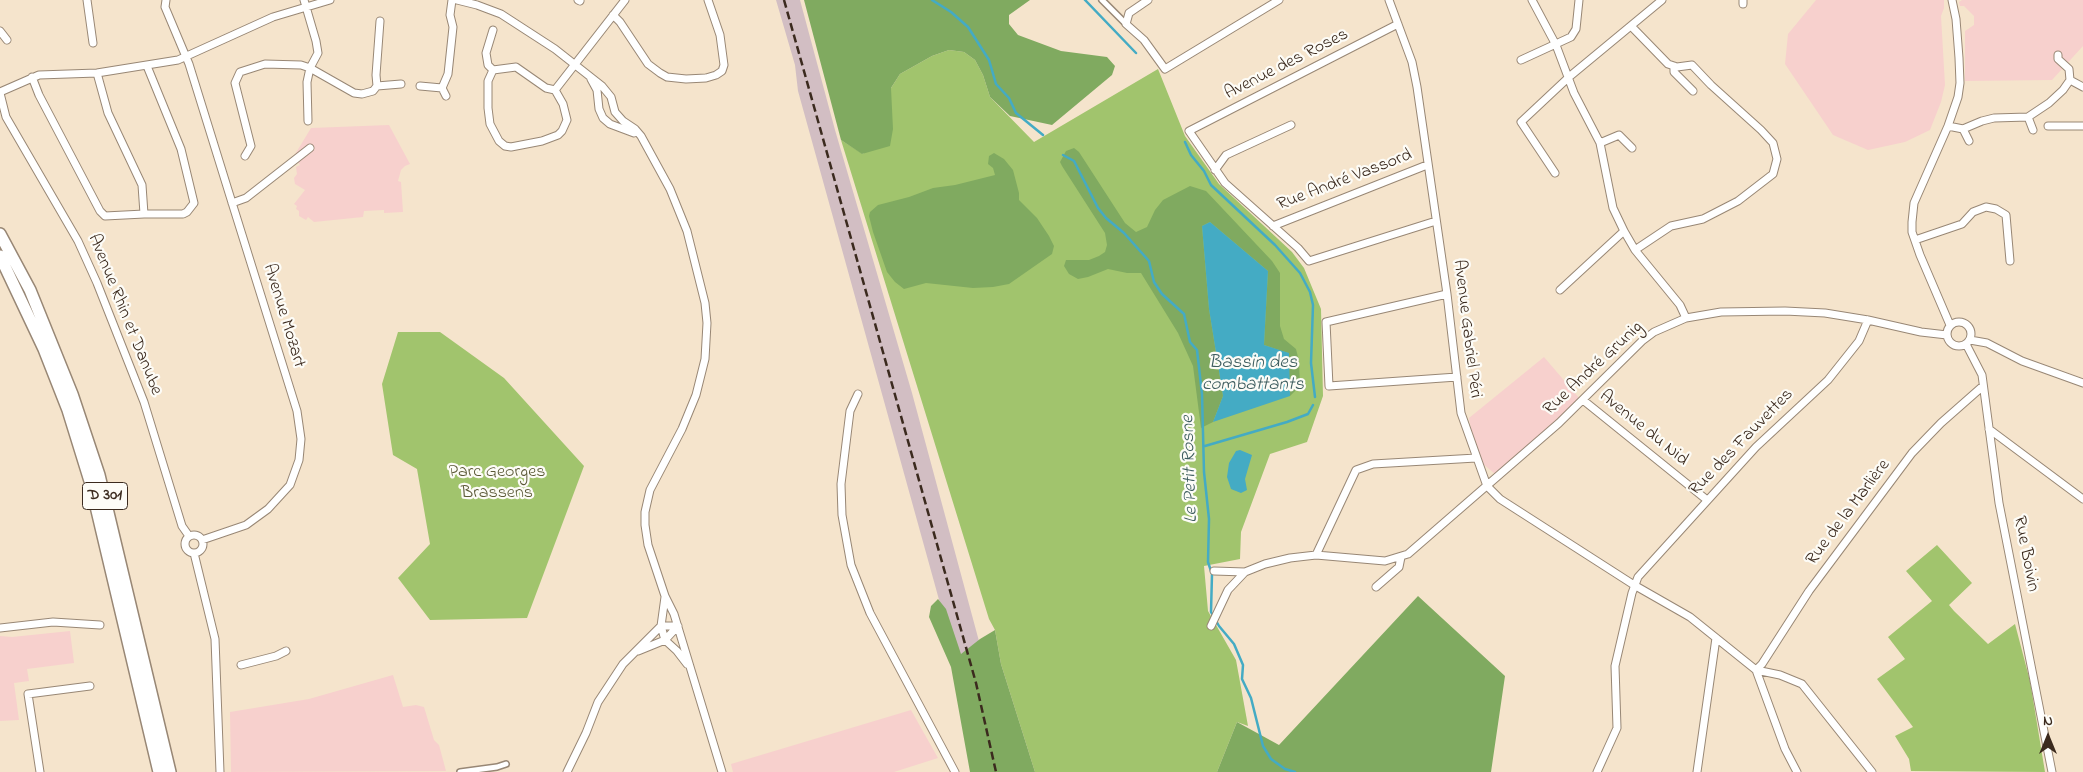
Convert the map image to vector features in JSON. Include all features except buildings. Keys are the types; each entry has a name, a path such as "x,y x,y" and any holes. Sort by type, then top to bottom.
{"highway":[{"name":"D 301","path":"0,234 33,299 72,394 100,475 170,772"},
{"name":"D 301","path":"0,256 41,344 68,410 90,481 159,772"},
{"path":"0,270 41,344"}],"street":[{"path":"87,0 92,43"},
{"name":"Avenue Mozart","path":"166,0 165,7 189,64 297,410 302,439 299,460 290,485 268,509 246,525 202,540"},
{"path":"0,93 32,77 52,74 97,74 147,66 185,57 305,3 330,0"},
{"path":"446,96 442,88 448,74 453,27 450,15 452,0"},
{"path":"457,0 477,4 501,14 574,64 607,91 618,116 641,136 670,189 687,232 702,283 707,323 705,359 696,395 682,430 652,485 644,518 646,538 665,596 678,626 689,668 722,772"},
{"path":"555,90 625,0"},
{"path":"613,15 620,22 648,64 660,74 666,77 686,79 706,78 722,71 724,65 720,35 708,0"},
{"path":"1102,0 1144,40 1165,70 1279,0"},
{"path":"1126,24 1129,13 1148,0"},
{"name":"Avenue Gabriel Péri","path":"1389,0 1412,62 1447,294 1461,413 1487,486 1500,499 1634,585 1690,617 1756,670"},
{"path":"1532,0 1556,45 1574,93 1600,143 1613,208 1624,231 1635,250 1680,305 1686,318"},
{"path":"1521,60 1572,37 1576,29 1578,0"},
{"path":"1555,173 1521,122 1568,77 1662,0"},
{"path":"1950,325 1958,321 1966,323 1972,331 1968,342 1962,346 1954,345 1947,335 1950,325 1915,240 1912,222 1914,202 1948,126 1958,96 1960,84 1956,19 1952,0"},
{"path":"305,3 318,52 310,68 307,82 308,121"},
{"path":"245,156 251,146 234,84 240,72 265,64 310,68 354,93 362,94 373,91 377,86 380,22"},
{"name":"Avenue des Roses","path":"1215,170 1190,132 1398,24"},
{"path":"1631,26 1668,64 1674,66 1692,65 1767,136 1773,143 1777,159 1774,174 1738,201 1703,219 1671,226 1635,250"},
{"path":"493,30 486,53 488,65 493,70"},
{"path":"0,31 7,40"},
{"path":"1948,126 1963,130 1982,121 1994,118 2028,117 2049,103 2063,90 2070,80 2069,69 2058,59 2058,55"},
{"path":"32,77 39,95 100,211 105,216 183,214 194,203 181,149 147,66"},
{"path":"1674,66 1674,72 1693,90"},
{"path":"516,67 546,88 555,90 567,113 568,120 562,131 558,135 542,141 519,146 505,146 499,141 490,124 487,94 488,81 493,70 516,67"},
{"path":"97,74 108,113 142,186 144,214"},
{"path":"588,75 598,90 599,109 603,118 610,124 641,136"},
{"path":"2070,80 2083,87"},
{"path":"377,86 400,84"},
{"path":"420,86 442,88"},
{"name":"Avenue Rhin et Danube","path":"0,93 3,116 78,241 97,283 138,386 182,526 189,536"},
{"path":"2028,117 2033,130"},
{"path":"1291,125 1226,155 1215,170 1225,183 1309,261 1436,222"},
{"path":"2048,126 2083,126"},
{"path":"1963,130 1968,141"},
{"path":"1600,143 1619,136 1632,148"},
{"path":"232,203 246,198 310,148"},
{"name":"Rue André Vassord","path":"1273,226 1427,165"},
{"path":"1915,240 1962,224 1973,212 1986,207 1996,209 2006,215 2010,261"},
{"path":"1560,290 1624,231"},
{"path":"1447,294 1326,322 1329,386 1457,377"},
{"name":"Rue André Grunig","path":"1401,557 1415,549 1583,400 1642,341 1654,332 1686,318 1721,312 1785,311 1825,313 1921,332 1947,335"},
{"name":"Rue des Fauvettes","path":"1634,585 1648,565 1756,447 1828,380 1858,341 1868,320"},
{"path":"1968,342 1987,343 2022,360 2083,383"},
{"name":"Rue Boivin","path":"1968,342 1978,364 1983,386 2000,503 2052,772"},
{"name":"Rue de la Marlière","path":"1756,670 1762,664 1809,591 1912,453 1941,423 1983,386"},
{"path":"858,394 850,411 842,484 842,515 851,564 870,613 955,772"},
{"name":"Avenue du Nid","path":"1583,400 1707,500"},
{"path":"1989,429 2083,499"},
{"path":"1316,555 1356,470 1362,466 1476,458"},
{"path":"196,535 202,540 202,548 194,553 189,552 184,543 189,536 196,535"},
{"path":"194,553 215,639 220,772"},
{"path":"1214,571 1245,572 1265,564 1290,558 1316,555 1385,561 1401,557 1399,567 1376,588"},
{"path":"1210,626 1228,590 1245,572"},
{"path":"1597,772 1617,728 1615,666 1634,585"},
{"path":"665,596 661,626 665,640 677,651 689,668"},
{"path":"0,628 53,622 100,625"},
{"path":"567,772 586,733 598,702 614,676 661,626 678,626"},
{"path":"635,652 665,640 678,626"},
{"path":"1697,772 1716,638"},
{"path":"241,665 276,656 286,650"},
{"path":"1756,670 1785,750 1797,772"},
{"path":"1756,670 1780,675 1802,684 1872,772"},
{"path":"40,772 28,694 90,686"},
{"path":"460,772 506,764"}],"shaded area":[{"path":"776,0 800,0 835,130 912,393 983,656 961,679 798,91 795,65"},
{"path":"1816,0 1944,0 1941,16 1945,85 1941,102 1930,130 1905,142 1868,150 1833,135 1785,64 1788,34"},
{"path":"1962,0 2083,0 2083,46 2052,80 1965,81 1965,31 1974,25 1974,16 1964,6 1960,6 1959,2"},
{"path":"389,125 410,164 401,170 398,181 401,182 403,212 384,213 384,210 364,211 363,217 314,222 308,217 306,220 299,216 299,211 296,209 297,206 294,204 305,190 295,184 296,167 300,165 294,156 311,128"},
{"path":"1544,357 1580,399 1495,474 1476,458 1469,418"},
{"path":"70,631 74,663 27,669 29,681 14,683 19,720 0,721 0,636 12,637"},
{"path":"393,675 403,707 416,705 424,707 434,740 439,745 446,771 231,772 230,712 309,699"},
{"path":"911,710 938,758 894,772 733,772 731,764"}],"green space":[{"path":"804,0 1030,0 1009,15 1009,24 1018,35 1061,51 1107,57 1115,66 1112,75 1052,125 1010,116 990,97 983,75 975,60 964,52 949,50 932,56 900,74 891,88 893,129 890,146 862,154 841,140"},
{"path":"949,50 964,52 975,60 983,75 990,97 1034,142 1158,69 1185,136 1219,184 1292,252 1304,268 1321,309 1323,396 1307,442 1270,454 1241,532 1240,559 1204,566 1208,611 1236,660 1248,726 1237,722 1217,772 1035,772 1001,664 995,630 989,619 841,140 863,154 891,105 891,88 900,74 932,56"},
{"path":"1074,148 1079,152 1125,223 1136,232 1147,227 1155,210 1163,200 1190,186 1206,191 1272,261 1280,273 1280,326 1284,339 1296,349 1299,361 1300,386 1290,396 1288,353 1264,345 1268,271 1210,222 1202,226 1209,309 1223,396 1213,422 1201,428 1193,366 1178,333 1141,273 1127,273 1108,269 1078,279 1069,274 1064,266 1066,260 1089,260 1099,256 1105,252 1107,245 1105,233 1060,162 1066,151"},
{"path":"994,153 1004,159 1013,170 1019,200 1037,218 1049,236 1054,246 1052,254 1009,284 973,288 926,283 904,289 887,272 873,232 869,216 870,212 878,205 909,197 933,188 955,185 995,175 993,168 988,164 989,156"},
{"name":"Parc Georges Brassens","path":"398,332 440,332 504,378 584,466 527,618 430,620 398,578 430,544 417,469 393,455 382,384"},
{"path":"1937,545 1972,583 1949,605 1954,611 1988,644 2015,624 2030,681 2045,772 1911,771 1909,759 1895,736 1913,727 1877,679 1905,659 1888,637 1932,601 1906,571"},
{"path":"1418,596 1505,676 1491,772 1217,772 1237,722 1279,745"},
{"path":"938,599 946,609 961,654 995,630 1001,664 1035,772 970,772 951,667 929,617 931,606"}],"water":[{"name":"Bassin des combattants","path":"1210,222 1268,271 1264,345 1289,353 1290,396 1213,422 1223,396 1209,309 1202,226"},
{"path":"1240,450 1252,455 1245,479 1247,490 1241,493 1231,489 1227,477 1229,463 1236,451"}],"waterway":[{"name":"Le Petit Rosne","path":"932,0 951,12 968,27 989,60 996,84 1009,98 1016,113 1043,135"},
{"name":"Le Petit Rosne","path":"1085,0 1136,53"},
{"path":"1185,142 1191,155 1204,171 1211,185 1275,245 1300,273 1310,292 1313,305 1311,363 1315,397"},
{"name":"Le Petit Rosne","path":"1063,155 1074,161 1098,208 1106,218 1124,233 1149,261 1154,282 1162,294 1184,314 1190,342 1197,350 1202,394 1204,472 1209,519 1208,562 1212,574 1211,612 1219,626 1234,644 1243,665 1242,679 1251,698 1263,746 1271,759 1285,769 1295,772"},
{"path":"1205,446 1287,422 1308,414 1313,405"}],"railway":[{"path":"784,0 976,683 996,772"}]}
